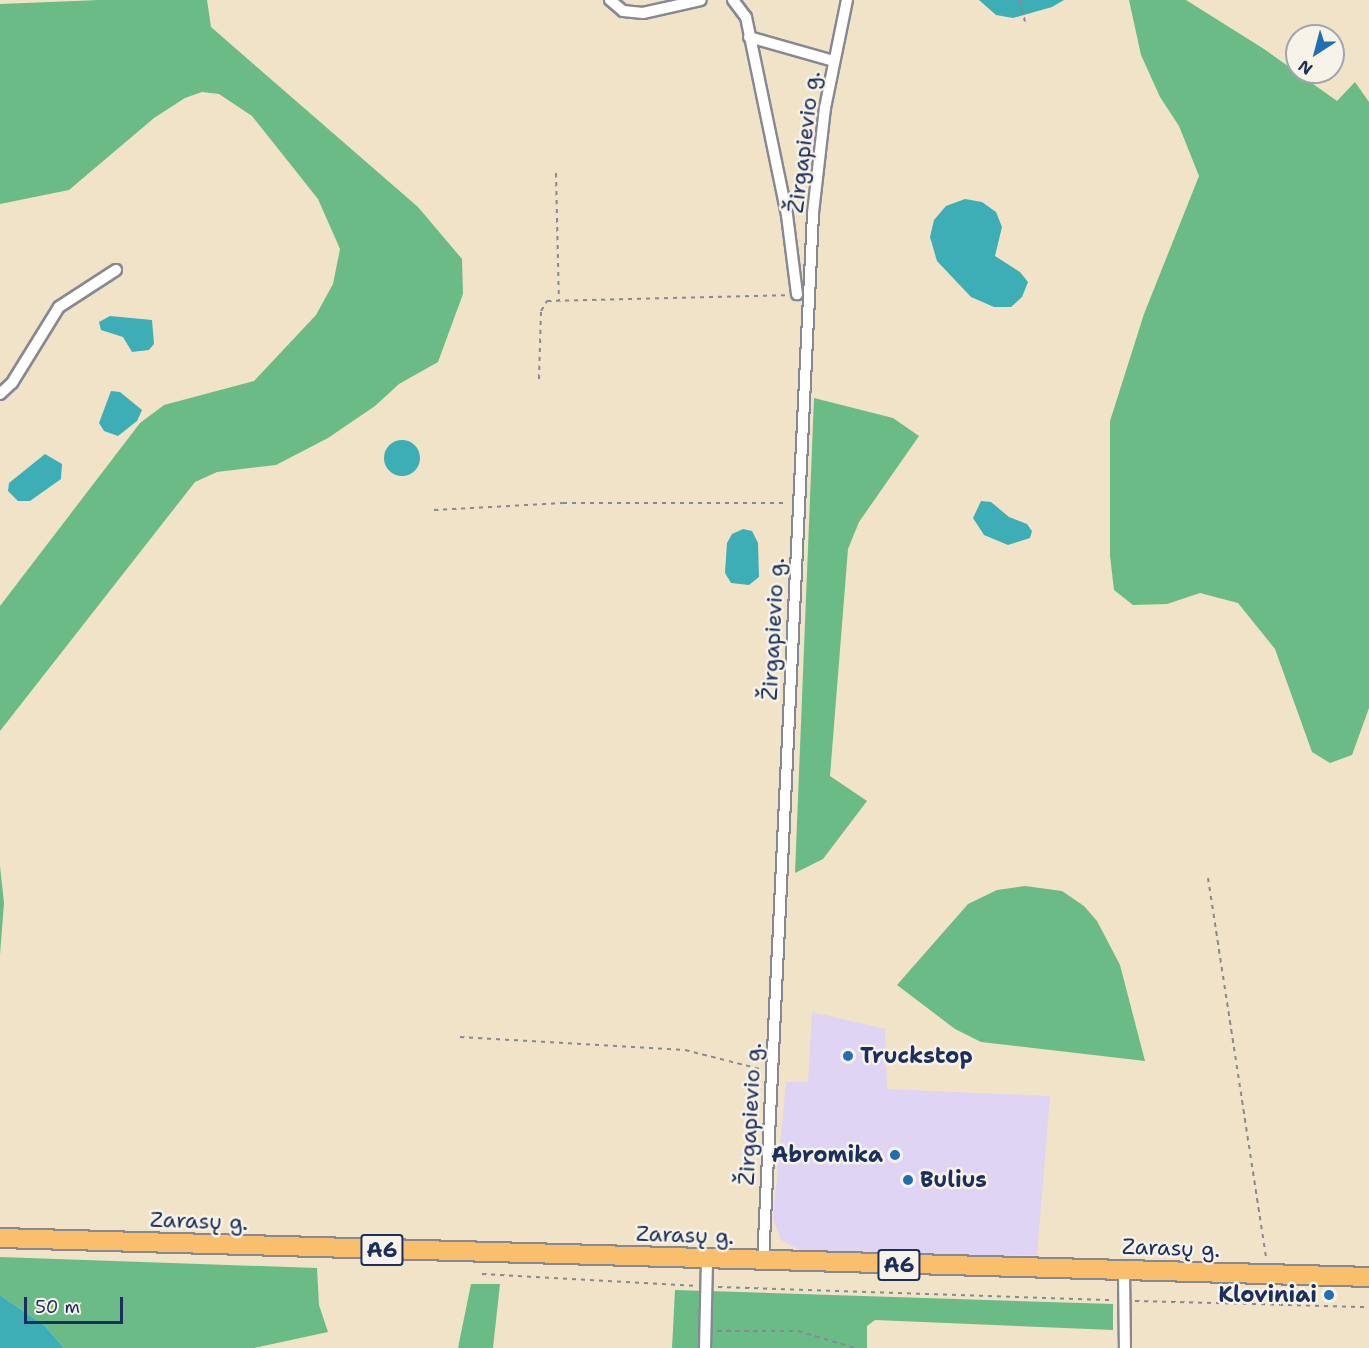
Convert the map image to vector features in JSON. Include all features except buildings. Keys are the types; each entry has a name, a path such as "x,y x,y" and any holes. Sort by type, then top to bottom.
{"highway":[{"name":"Zarasų g.","path":"0,1238 763,1262 1369,1277"}],"street":[{"path":"610,0 623,11 643,13 701,0"},
{"path":"734,0 746,17 787,215 797,294"},
{"name":"Žirgapievio g.","path":"763,1262 813,213 834,61 848,0"},
{"path":"749,37 834,61"},
{"path":"0,394 12,383 59,307 116,270"},
{"path":"705,1348 707,1260"},
{"path":"1124,1271 1125,1348"}],"path":[{"path":"1020,0 1025,21"},
{"path":"556,173 559,301"},
{"path":"539,379 541,311 547,302 797,294"},
{"path":"434,510 562,504 799,502"},
{"path":"1208,878 1269,1275"},
{"path":"460,1037 685,1050 772,1072"},
{"path":"482,1274 705,1286 1369,1307"},
{"path":"705,1331 798,1331 855,1348"}],"shaded area":[{"path":"812,1012 885,1029 887,1089 1050,1096 1037,1255 943,1258 799,1250 781,1240 773,1219 786,1082 808,1082"}],"green space":[{"path":"99,0 207,0 211,27 418,207 462,259 463,294 438,362 399,384 375,406 328,438 276,465 217,472 195,482 0,731 0,606 140,423 164,405 254,381 316,315 333,284 340,249 318,199 252,116 219,94 202,92 185,98 154,118 69,190 0,204 0,4"},
{"path":"1129,0 1186,0 1285,64 1285,84 1313,84 1337,101 1355,82 1369,102 1369,708 1352,755 1330,763 1312,752 1275,649 1238,603 1200,593 1167,604 1133,605 1114,590 1110,556 1110,421 1144,314 1199,176 1179,126 1160,97 1141,55"},
{"path":"814,398 893,418 919,436 859,522 848,549 830,776 867,801 823,859 795,873"},
{"path":"0,866 4,903 0,955"},
{"path":"1025,886 1062,891 1084,906 1097,921 1120,965 1145,1061 981,1042 955,1029 897,985 968,904 997,890"},
{"path":"0,1257 317,1268 319,1305 328,1332 254,1348 64,1348 45,1326 0,1295"},
{"path":"471,1284 500,1284 493,1348 458,1348"},
{"path":"675,1290 1113,1304 1113,1330 875,1320 867,1326 867,1348 672,1348"}],"water":[{"path":"979,0 1064,0 1052,7 1013,18 996,15"},
{"path":"965,199 982,202 996,212 1002,227 995,256 1020,272 1028,282 1022,297 1011,307 994,307 971,297 937,261 930,237 934,220 946,206"},
{"path":"110,316 152,320 154,344 149,350 132,352 123,337 101,330 99,322"},
{"path":"111,391 120,392 142,410 137,421 118,436 104,431 99,423"},
{"path":"402,440 415,445 420,458 415,471 402,476 389,471 384,458 389,445"},
{"path":"45,454 62,464 61,479 30,501 18,501 8,491 9,483"},
{"path":"981,501 991,502 1009,517 1027,524 1032,531 1030,538 1008,545 984,535 973,518"},
{"path":"743,529 752,531 758,543 759,577 749,585 731,583 725,573 727,543 732,534"},
{"path":"0,1295 45,1326 64,1348 0,1348"}],"place":[{"name":"Truckstop","path":"848,1056"},
{"name":"Abromika","path":"895,1155"},
{"name":"Bulius","path":"908,1180"},
{"name":"Kloviniai","path":"1329,1295"}]}
